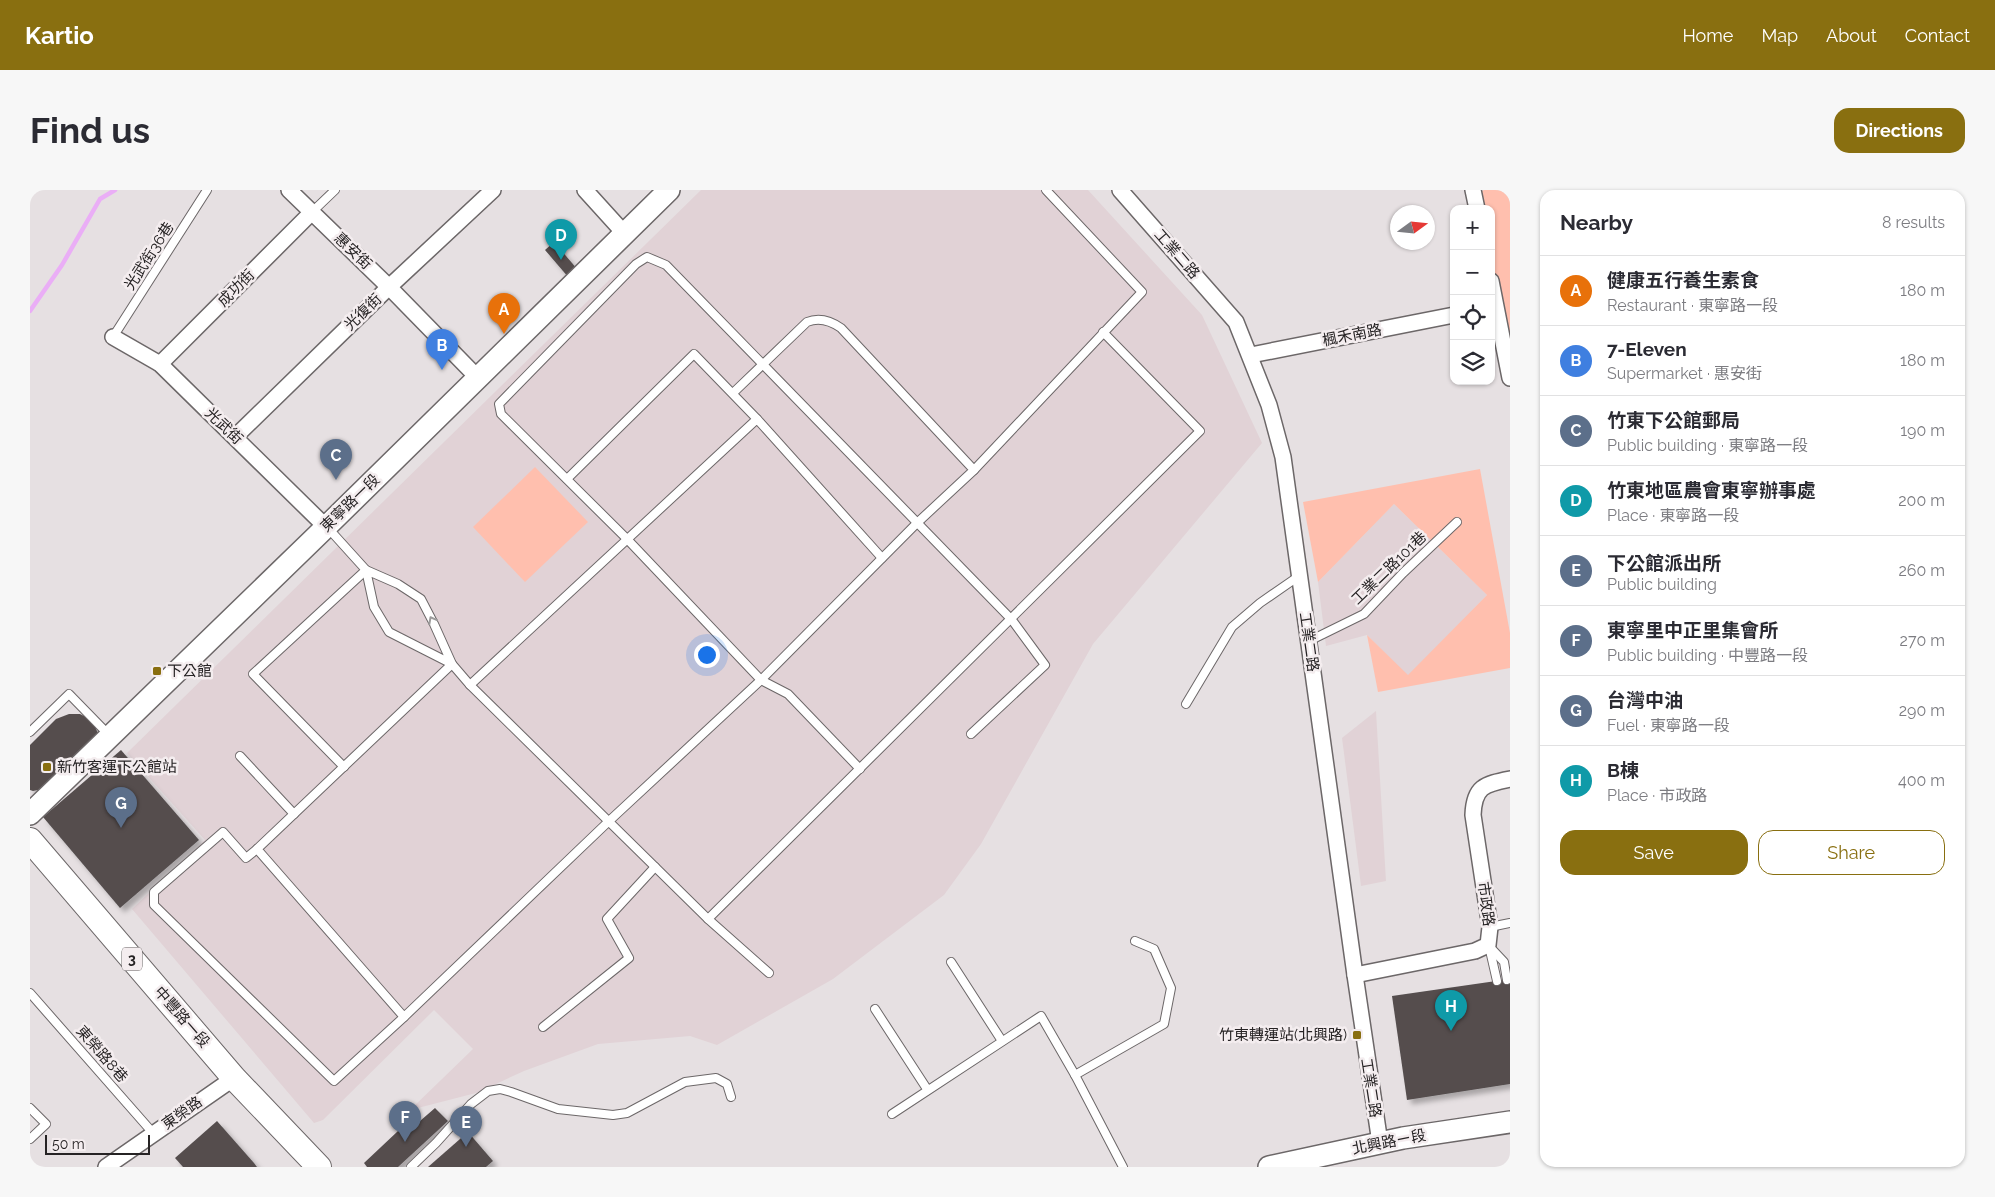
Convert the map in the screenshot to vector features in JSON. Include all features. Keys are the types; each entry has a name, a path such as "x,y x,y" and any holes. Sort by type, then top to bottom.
{"main road":[{"name":"東寧路一段","path":"30,814 669,190"},
{"name":"中豐路一段","path":"30,840 234,1078 319,1167"},
{"name":"北興路ㄧ段","path":"1269,1167 1380,1143 1510,1122"}],"street":[{"name":"惠安街","path":"289,190 389,287 478,378"},
{"name":"光復街","path":"236,436 389,287 493,190"},
{"path":"584,190 624,233"},
{"name":"工業二路","path":"1120,190 1236,322 1269,405 1283,457 1354,975 1380,1143"},
{"path":"1473,190 1476,205"},
{"name":"成功街","path":"160,364 312,212"},
{"path":"1495,311 1510,378"},
{"name":"楓禾南路","path":"1250,355 1450,316"},
{"name":"光武街","path":"113,337 160,364 236,436 326,527"},
{"name":"市政路","path":"1354,975 1475,952 1488,944 1490,927 1473,816 1473,804 1476,793 1484,786 1493,782 1510,779"},
{"name":"東榮路","path":"106,1167 234,1078"}],"lane":[{"name":"光武街36巷","path":"113,337 207,190"},
{"path":"312,212 335,190"},
{"path":"452,664 246,858 223,832 154,892 154,905 334,1081 760,680 917,523 974,470 1142,292 1046,190"},
{"path":"860,769 788,694 760,680 627,540 501,414 500,404 636,264 647,257 666,265 764,364 1012,620 1045,664 971,734"},
{"path":"733,393 807,322 814,320 833,322 841,328 974,470"},
{"path":"708,919 1012,620 1200,431 1103,332"},
{"path":"567,479 694,354 757,419 882,558"},
{"path":"470,685 757,419"},
{"name":"工業二路101巷","path":"1309,641 1364,614 1403,573 1457,522"},
{"path":"326,527 366,570 398,584 421,600 452,664 470,685 708,919 769,973"},
{"path":"366,570 374,607 389,632 452,664"},
{"path":"344,767 254,674 366,570"},
{"path":"1186,704 1232,627 1260,603 1299,576"},
{"path":"30,732 69,694 110,736"},
{"path":"240,756 294,814"},
{"path":"257,849 404,1017"},
{"path":"543,1027 629,958 607,919 655,867"},
{"path":"1490,927 1510,923"},
{"path":"1075,1075 1164,1024 1171,988 1154,950 1135,941"},
{"path":"1488,944 1504,962 1507,980"},
{"path":"1488,944 1497,980"},
{"path":"951,962 1002,1041"},
{"name":"東榮路8巷","path":"30,993 153,1134"},
{"path":"875,1009 927,1089"},
{"path":"892,1114 927,1089 1041,1016 1075,1075 1123,1167"},
{"path":"411,1167 436,1143 470,1104 488,1091 500,1089 558,1109 612,1115 627,1113 686,1082 705,1078 716,1078 727,1084 731,1097"},
{"path":"30,1108 46,1124 30,1138"}],"shaded area":[{"path":"701,190 1088,190 1202,315 1262,443 1093,644 981,844 944,895 833,979 717,1045 690,1036 598,1044 524,1071 476,1093 410,1110 473,1049 434,1010 323,1120 314,1123 132,909 205,840 127,753"},
{"path":"1484,190 1510,190 1510,353 1495,279 1495,205 1480,205 1478,193"},
{"path":"535,467 588,522 525,582 473,527"},
{"path":"1480,469 1510,633 1510,668 1378,692 1367,635 1408,675 1487,595 1394,504 1318,582 1303,502"},
{"path":"1394,504 1487,595 1408,676 1367,635 1326,646 1318,582"},
{"path":"1376,711 1386,881 1361,886 1342,738"}],"building":[{"path":"554,242 578,270 569,278 545,250"},
{"name":"新竹客運下公館站","path":"69,714 80,714 88,718 95,726 98,734 42,789 30,790 30,745 56,719"},
{"path":"121,750 199,840 120,908 43,817"},
{"path":"1510,979 1510,1084 1407,1100 1392,996"},
{"path":"435,1108 448,1121 398,1167 367,1167 364,1163 415,1115 420,1121"},
{"path":"217,1121 257,1167 183,1167 175,1158"},
{"path":"468,1132 493,1161 486,1167 428,1167"}],"waterway":[{"path":"30,311 62,265 100,199 115,190"}],"place":[{"name":"竹東地區農會東寧辦事處","path":"561,260"},
{"name":"健康五行養生素食","path":"504,334"},
{"name":"7-Eleven","path":"442,370"},
{"name":"竹東下公館郵局","path":"336,480"},
{"name":"下公館","path":"157,671"},
{"name":"新竹客運下公館站","path":"47,767"},
{"name":"台灣中油","path":"121,828"},
{"name":"B棟","path":"1451,1031"},
{"name":"竹東轉運站(北興路)","path":"1357,1035"},
{"name":"東寧里中正里集會所","path":"405,1142"},
{"name":"下公館派出所","path":"466,1147"}]}
